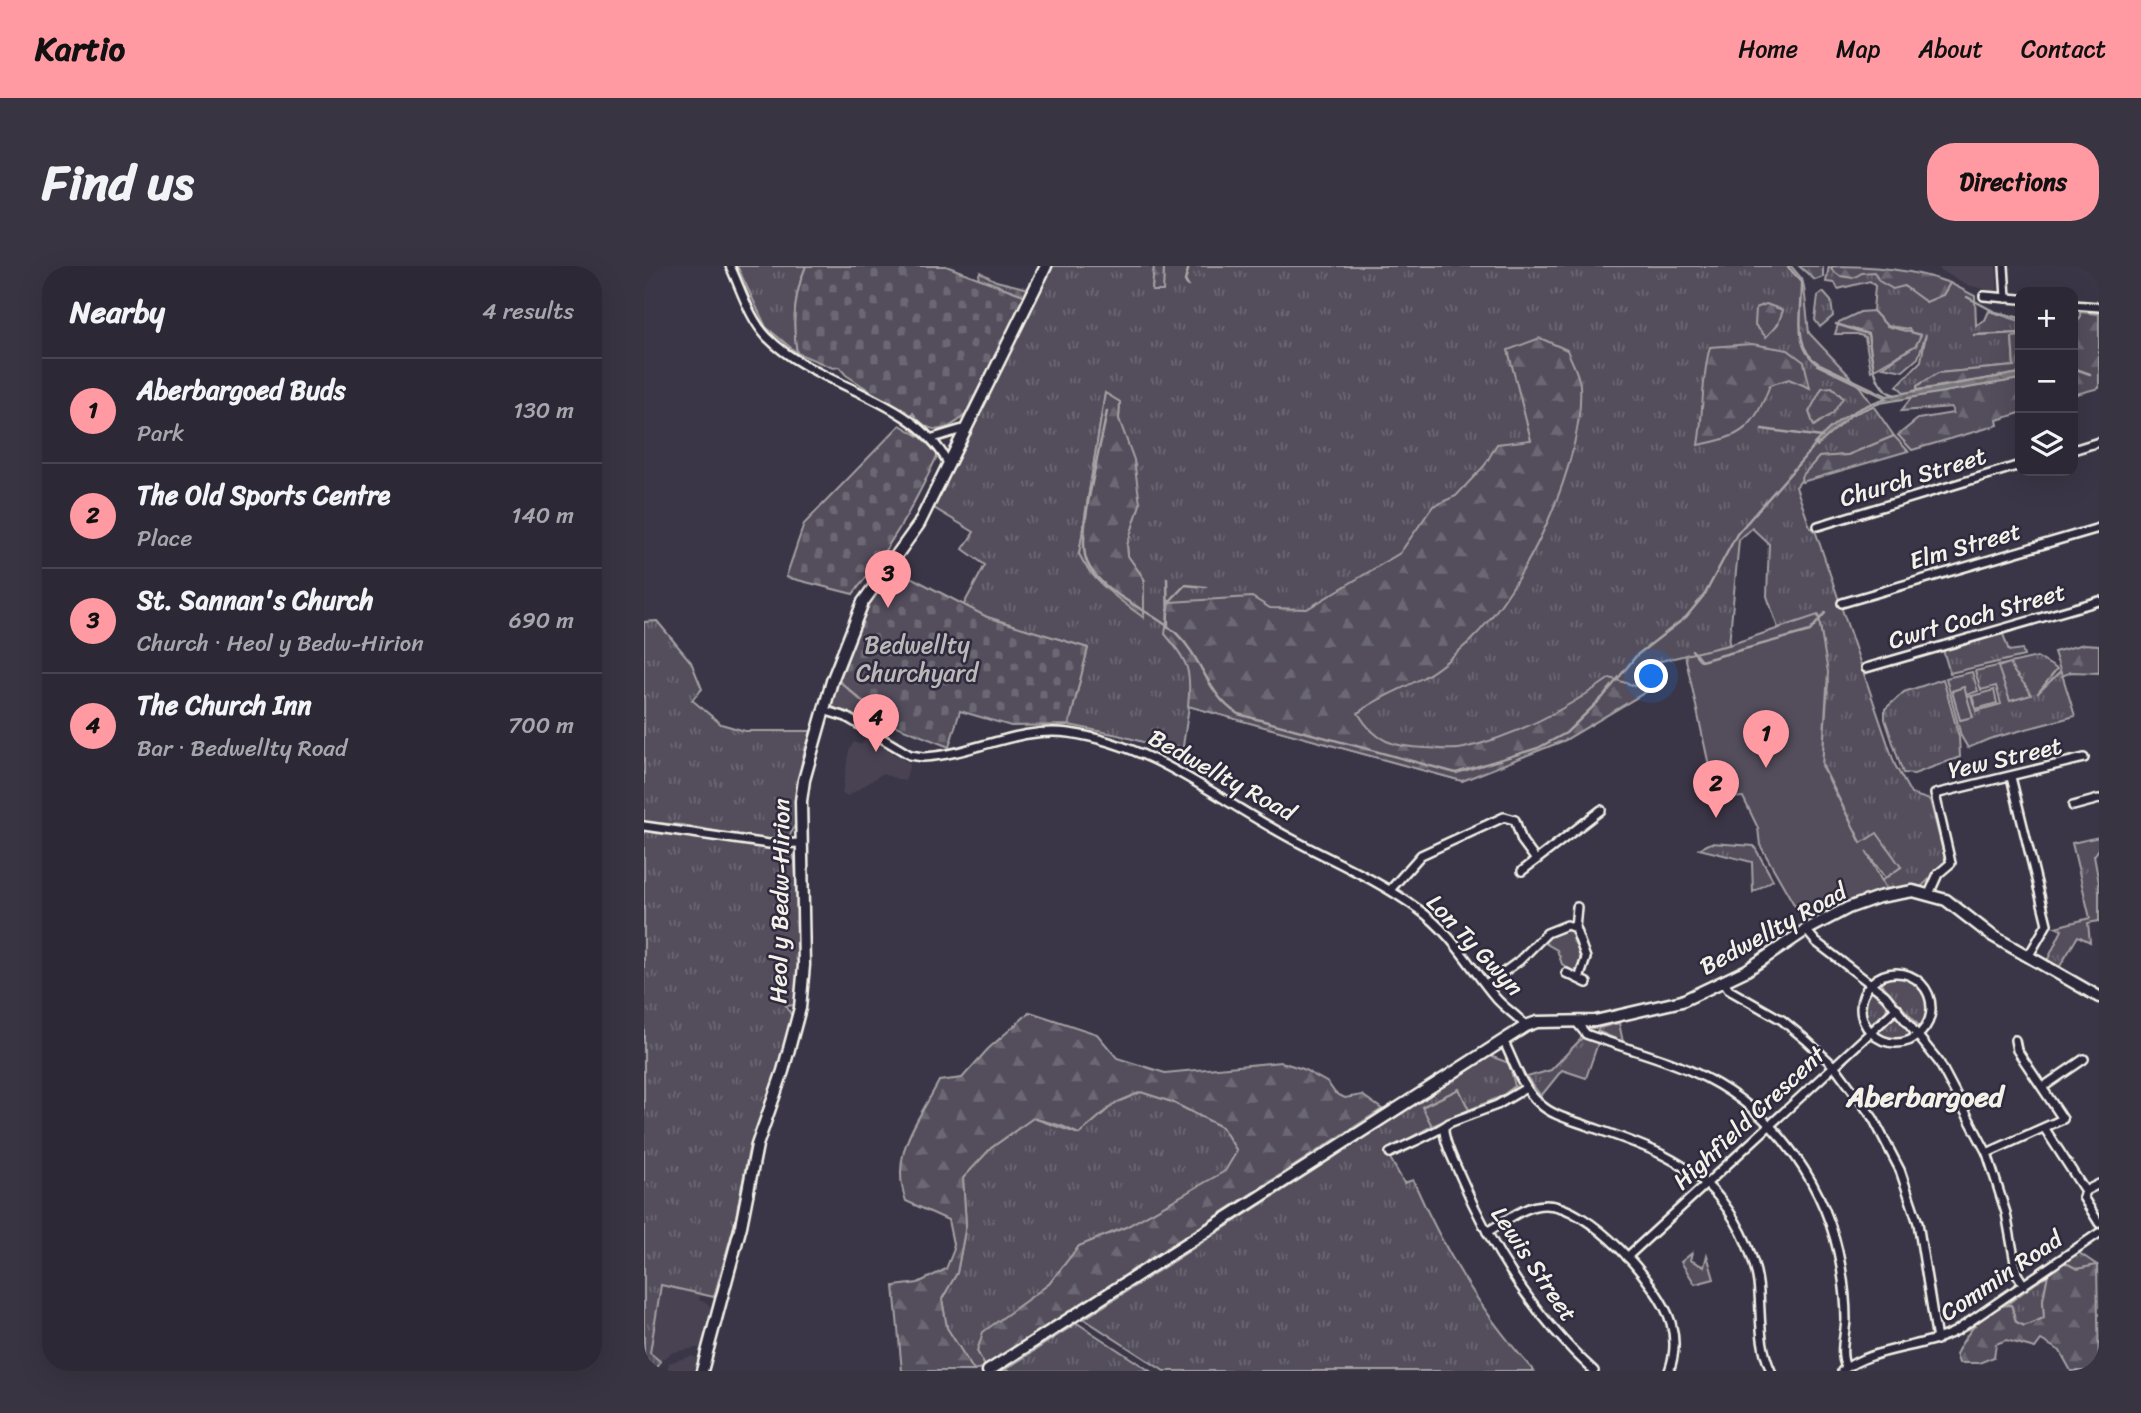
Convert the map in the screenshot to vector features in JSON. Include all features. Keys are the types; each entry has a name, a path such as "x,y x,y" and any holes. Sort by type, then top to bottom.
{"main road":[{"name":"Heol y Bedw-Hirion","path":"702,1371 741,1226 757,1145 783,1071 800,1008 804,965 800,843 804,780 823,710 863,602 912,536 1046,266"},
{"name":"Bedwellty Road","path":"1526,1026 1537,1022 1577,1023 1682,1001 1747,970 1806,930 1848,908 1879,897 1913,891 1946,900 1990,935 2099,997"},
{"path":"988,1371 1526,1026"}],"street":[{"path":"730,266 757,325 792,358 854,388 933,438 948,463"},
{"path":"2004,266 2006,298"},
{"path":"1984,296 2015,299"},
{"path":"2078,305 2099,307"},
{"path":"933,438 965,428"},
{"path":"2078,448 2099,442"},
{"name":"Church Street","path":"1818,526 2015,467"},
{"name":"Elm Street","path":"1842,603 2099,528"},
{"name":"Cwrt Coch Street","path":"1866,668 2099,601"},
{"name":"Bedwellty Road","path":"823,710 846,718 911,755 923,757 1013,736 1044,732 1117,742 1175,769 1275,830 1357,871"},
{"name":"Yew Street","path":"1929,894 1938,874 1951,863 1935,794 2084,758"},
{"path":"2011,777 2047,924 2028,957"},
{"path":"2073,806 2099,799"},
{"path":"1522,871 1601,810"},
{"path":"1390,890 1421,855 1504,817 1515,820 1522,841 1536,860"},
{"path":"644,827 769,844 800,843"},
{"name":"Lon Ty Gwyn","path":"1357,871 1390,890 1438,926 1486,985 1526,1026"},
{"path":"1577,907 1575,928 1586,958 1578,979"},
{"path":"1486,985 1519,961 1547,933 1567,925 1575,928"},
{"path":"1806,930 1816,942 1872,983 1897,1008 1919,1034 1950,1081 1987,1153 2006,1213 2017,1274 2024,1285"},
{"path":"1566,973 1587,983"},
{"path":"1892,973 1903,973 1922,984 1931,1003 1931,1014 1919,1034 1907,1042 1890,1044 1869,1032 1860,1013 1860,1000 1872,983 1892,973"},
{"path":"1724,982 1732,991 1782,1020 1834,1066 1873,1118 1910,1197 1928,1270 1937,1340"},
{"name":"Highfield Crescent","path":"1627,1257 1897,1008"},
{"path":"1577,1023 1586,1034 1705,1078 1731,1092 1786,1142 1810,1180 1836,1242 1846,1318 1844,1369"},
{"path":"1503,1040 1526,1088 1549,1111 1661,1153 1706,1184 1733,1217 1749,1251 1759,1292 1761,1342 1771,1371"},
{"path":"1987,1153 2060,1123 2063,1115 2017,1050 2015,1040"},
{"path":"2043,1087 2081,1061 2083,1072"},
{"path":"1390,1153 1429,1132 1444,1129 1449,1123 1497,1105 1526,1088"},
{"name":"Lewis Street","path":"1444,1129 1456,1167 1487,1232 1533,1306 1594,1371"},
{"path":"2045,1129 2085,1191 2084,1204 2099,1223"},
{"path":"2085,1191 2099,1184"},
{"path":"1487,1232 1531,1207 1560,1206 1589,1223 1627,1257 1655,1290 1670,1321 1674,1354 1669,1371"},
{"name":"Commin Road","path":"1844,1369 1879,1355 1937,1340 1956,1331 2099,1233"}],"shaded area":[{"path":"1940,266 1996,266 1998,292 1967,285 1940,270"},
{"path":"866,737 910,764 905,781 882,774 848,796 842,794 849,750 854,742 861,745"},
{"path":"661,1284 701,1294 699,1300 708,1304 713,1312 702,1347 673,1352 660,1361 650,1353"},
{"path":"691,1356 701,1359 697,1371 667,1371 669,1363"}],"green space":[{"path":"737,266 806,266 795,309 797,353 766,327"},
{"path":"806,266 946,266 1026,296 965,415 951,426 938,429 925,425 913,413 910,416 902,412 846,375 839,367 833,368 797,353 795,309"},
{"path":"1052,266 1154,266 1152,291 1163,290 1164,266 1791,266 1802,279 1809,333 1860,387 1894,436 1848,455 1819,457 1796,487 1810,527 1816,533 1895,765 1911,794 1930,800 1946,863 1921,887 1886,889 1881,881 1901,867 1862,844 1822,765 1828,683 1819,616 1778,628 1767,596 1769,544 1752,528 1739,540 1729,645 1644,665 1649,690 1565,740 1462,781 1189,706 1182,753 1069,725 1088,648 987,617 963,606 985,565 963,549 974,532 934,508","holes":["1105,393 1120,402 1119,419 1140,504 1127,545 1128,556 1144,579 1079,554"]},
{"path":"1154,266 1164,266 1163,291 1152,291"},
{"path":"1799,266 1823,266 1823,277 1815,280"},
{"path":"1829,266 1832,270 1874,271 1917,293 1943,295 1950,283 1975,296 1976,325 1985,320 1989,311 2015,319 2015,337 2012,338 2014,366 1938,373 1917,386 1917,390 1905,393 1897,386 1921,361 1926,334 1918,358 1903,371 1883,367 1916,345 1909,329 1887,326 1873,311 1875,286 1870,281 1838,289 1835,283 1826,282"},
{"path":"1832,266 1892,269 1950,283 1943,295 1926,302 1904,286 1893,289 1879,281 1874,272 1862,273 1853,278 1840,276 1832,270"},
{"path":"980,272 996,281 1029,289 1026,296 978,278"},
{"path":"1823,292 1831,301 1833,316 1820,327 1815,320 1818,296"},
{"path":"1766,304 1783,310 1778,324 1766,337 1755,325 1756,308"},
{"path":"1873,311 1887,326 1921,335 1916,345 1871,371 1865,337 1857,334 1835,334 1839,322 1860,312"},
{"path":"2080,312 2099,314 2099,388 2078,394 2078,320"},
{"path":"2012,337 2015,337 2015,374 1917,390 1917,386 1938,373 2014,366"},
{"path":"1540,338 1567,350 1580,385 1579,416 1573,450 1547,522 1511,589 1491,618 1470,641 1430,674 1358,713 1371,731 1386,741 1404,746 1455,749 1484,743 1522,729 1558,711 1610,678 1649,690 1565,740 1462,781 1188,706 1187,667 1165,634 1170,602 1252,597 1270,608 1307,609 1400,553 1433,506 1456,496 1485,465 1497,444 1531,440 1508,350"},
{"path":"1752,344 1788,350 1804,362 1810,388 1789,379 1770,385 1758,412 1745,428 1726,438 1698,445 1710,347"},
{"path":"2015,380 2015,415 1997,420 1998,425 1912,450 1898,435 1918,419 1953,413 1951,407 1901,411 1912,397"},
{"path":"1832,387 1843,398 1833,413 1814,426 1809,412 1822,388"},
{"path":"1105,393 1120,402 1119,419 1134,460 1140,504 1127,545 1128,556 1144,579 1144,618 1099,582 1079,554"},
{"name":"Bedwellty Churchyard","path":"900,425 922,438 938,454 900,527 866,577 853,594 786,577 804,524"},
{"path":"1894,436 1908,451 1802,482 1801,477 1819,457 1848,455"},
{"name":"Bedwellty Churchyard","path":"897,570 987,617 1088,648 1069,725 1011,726 960,711 949,747 888,723 837,679 869,600 887,575"},
{"path":"1818,615 1828,672 1822,766 1861,843 1877,833 1901,867 1885,878 1866,851 1886,889 1811,919 1800,915 1760,845 1758,828 1743,797 1726,798 1713,784 1685,655 1729,645"},
{"path":"657,621 691,662 702,689 692,700 721,724 745,731 811,731 802,761 795,825 789,837 770,841 682,825 644,822 644,622"},
{"path":"2003,634 2009,651 2022,649 2024,656 1950,673 1943,650"},
{"path":"2084,644 2099,645 2099,673 2071,672 2062,676 2054,652"},
{"path":"2037,657 2057,669 2037,694 2061,671 2075,716 1989,739 1968,748 1961,736 1946,678 1972,672 1978,691 1966,695 1964,687 1952,691 1961,720 1972,716 1967,697 1971,696 1976,711 2001,704 1996,686 1981,690 1975,671"},
{"path":"2010,663 2031,695 2010,701 1998,667"},
{"path":"837,679 885,722 882,734 830,705"},
{"path":"1943,679 1959,737 1960,757 1914,774 1903,773 1885,719 1885,709 1904,692"},
{"path":"1964,687 1973,717 1960,720 1952,691"},
{"path":"1994,690 1997,703 1976,709 1972,696"},
{"path":"644,830 787,851 794,856 799,930 794,1005 786,1006 792,1016 780,1062 749,1149 735,1222 714,1297 661,1285 650,1353 660,1361 656,1371 644,1371"},
{"path":"2099,837 2099,849 2094,856 2099,883 2099,921 2088,923 2090,942 2078,936 2059,968 2047,961 2062,930 2055,927 2090,918 2072,843"},
{"path":"1711,843 1754,846 1773,880 1753,892 1752,862 1699,849"},
{"path":"1556,932 1573,932 1581,962 1574,972 1562,964 1557,950 1543,942"},
{"path":"1899,976 1915,983 1924,994 1928,1009 1923,1026 1920,1027 1880,982 1886,977"},
{"path":"1870,989 1887,1005 1886,1012 1869,1026 1862,1010"},
{"path":"1030,1012 1097,1034 1117,1058 1165,1073 1281,1062 1303,1069 1328,1083 1335,1093 1345,1098 1362,1095 1382,1109 985,1366 977,1351 983,1332 1049,1284 1079,1246 1126,1227 1225,1171 1237,1151 1222,1127 1172,1102 1141,1092 1115,1103 1079,1134 1033,1118 991,1148 963,1178 966,1225 957,1273 942,1299 947,1328 974,1371 902,1371 894,1286 918,1283 946,1269 954,1249 948,1220 906,1201 901,1168 908,1138 939,1081 962,1078 988,1049"},
{"path":"1895,1017 1900,1018 1913,1034 1910,1039 1892,1041 1878,1036 1878,1029"},
{"path":"1619,1023 1623,1042 1597,1031 1599,1028"},
{"path":"1582,1038 1598,1043 1586,1078 1562,1070 1541,1096 1527,1077 1551,1070"},
{"path":"1490,1056 1509,1063 1515,1086 1500,1097 1469,1110 1459,1089 1423,1106 1432,1126 1386,1151 1404,1183 1413,1180 1451,1257 1481,1304 1534,1371 1164,1371 1084,1319"},
{"path":"1459,1089 1469,1110 1432,1126 1422,1107"},
{"path":"1141,1092 1172,1102 1222,1127 1237,1151 1226,1171 1126,1227 1079,1246 1049,1284 1022,1305 977,1351 985,1366 974,1371 947,1328 942,1299 957,1273 966,1225 963,1178 991,1148 1033,1118 1079,1134 1115,1103"},
{"path":"2078,1252 2097,1265 2077,1269 2064,1262"},
{"path":"1692,1253 1690,1260 1704,1267 1707,1255 1714,1279 1695,1284 1681,1262"},
{"path":"2064,1262 2077,1269 2097,1265 2099,1371 2071,1371 2060,1351 2041,1340 2035,1348 2006,1340 1996,1344 1994,1357 1979,1363 1959,1363 1956,1354 1965,1338 1985,1315 1993,1310 2011,1305 2016,1322 2024,1326 2044,1318 2043,1300 2048,1274"},
{"path":"2048,1274 2043,1300 2044,1318 2025,1326 2016,1322 2011,1305 2006,1305"},
{"path":"1077,1323 1150,1371 1003,1371"}],"water":[{"path":"1818,363 1887,396 2015,374 2015,380 1880,403 1851,415 1817,446 1814,444 1838,422 1865,406 1886,398 1817,365"}],"waterway":[{"path":"1188,286 1185,281 1189,266"},
{"path":"1787,266 1802,282 1802,338 1810,357 1819,364"},
{"path":"1967,297 1995,312 2015,317"},
{"path":"1836,324 1868,334 1877,378 1887,391 1895,395"},
{"path":"1974,335 2015,333"},
{"path":"2078,370 2090,374"},
{"path":"1107,411 1088,505 1084,541 1086,559 1099,579 1177,634 1193,654 1219,697 1238,714 1456,773 1538,748 1566,733 1603,697 1637,655 1686,617 1705,594 1737,534 1817,443"},
{"path":"1762,429 1822,437"},
{"path":"1167,578 1168,627"},
{"path":"1168,603 1185,585 1206,587"},
{"path":"1692,650 1701,661 1810,631 1825,613"}],"place":[{"name":"St. Sannan's Church","path":"888,608"},
{"name":"The Church Inn","path":"876,752"},
{"name":"Aberbargoed Buds","path":"1766,768"},
{"name":"The Old Sports Centre","path":"1716,818"}],"district":[{"name":"Aberbargoed","path":"1925,1096"}]}
